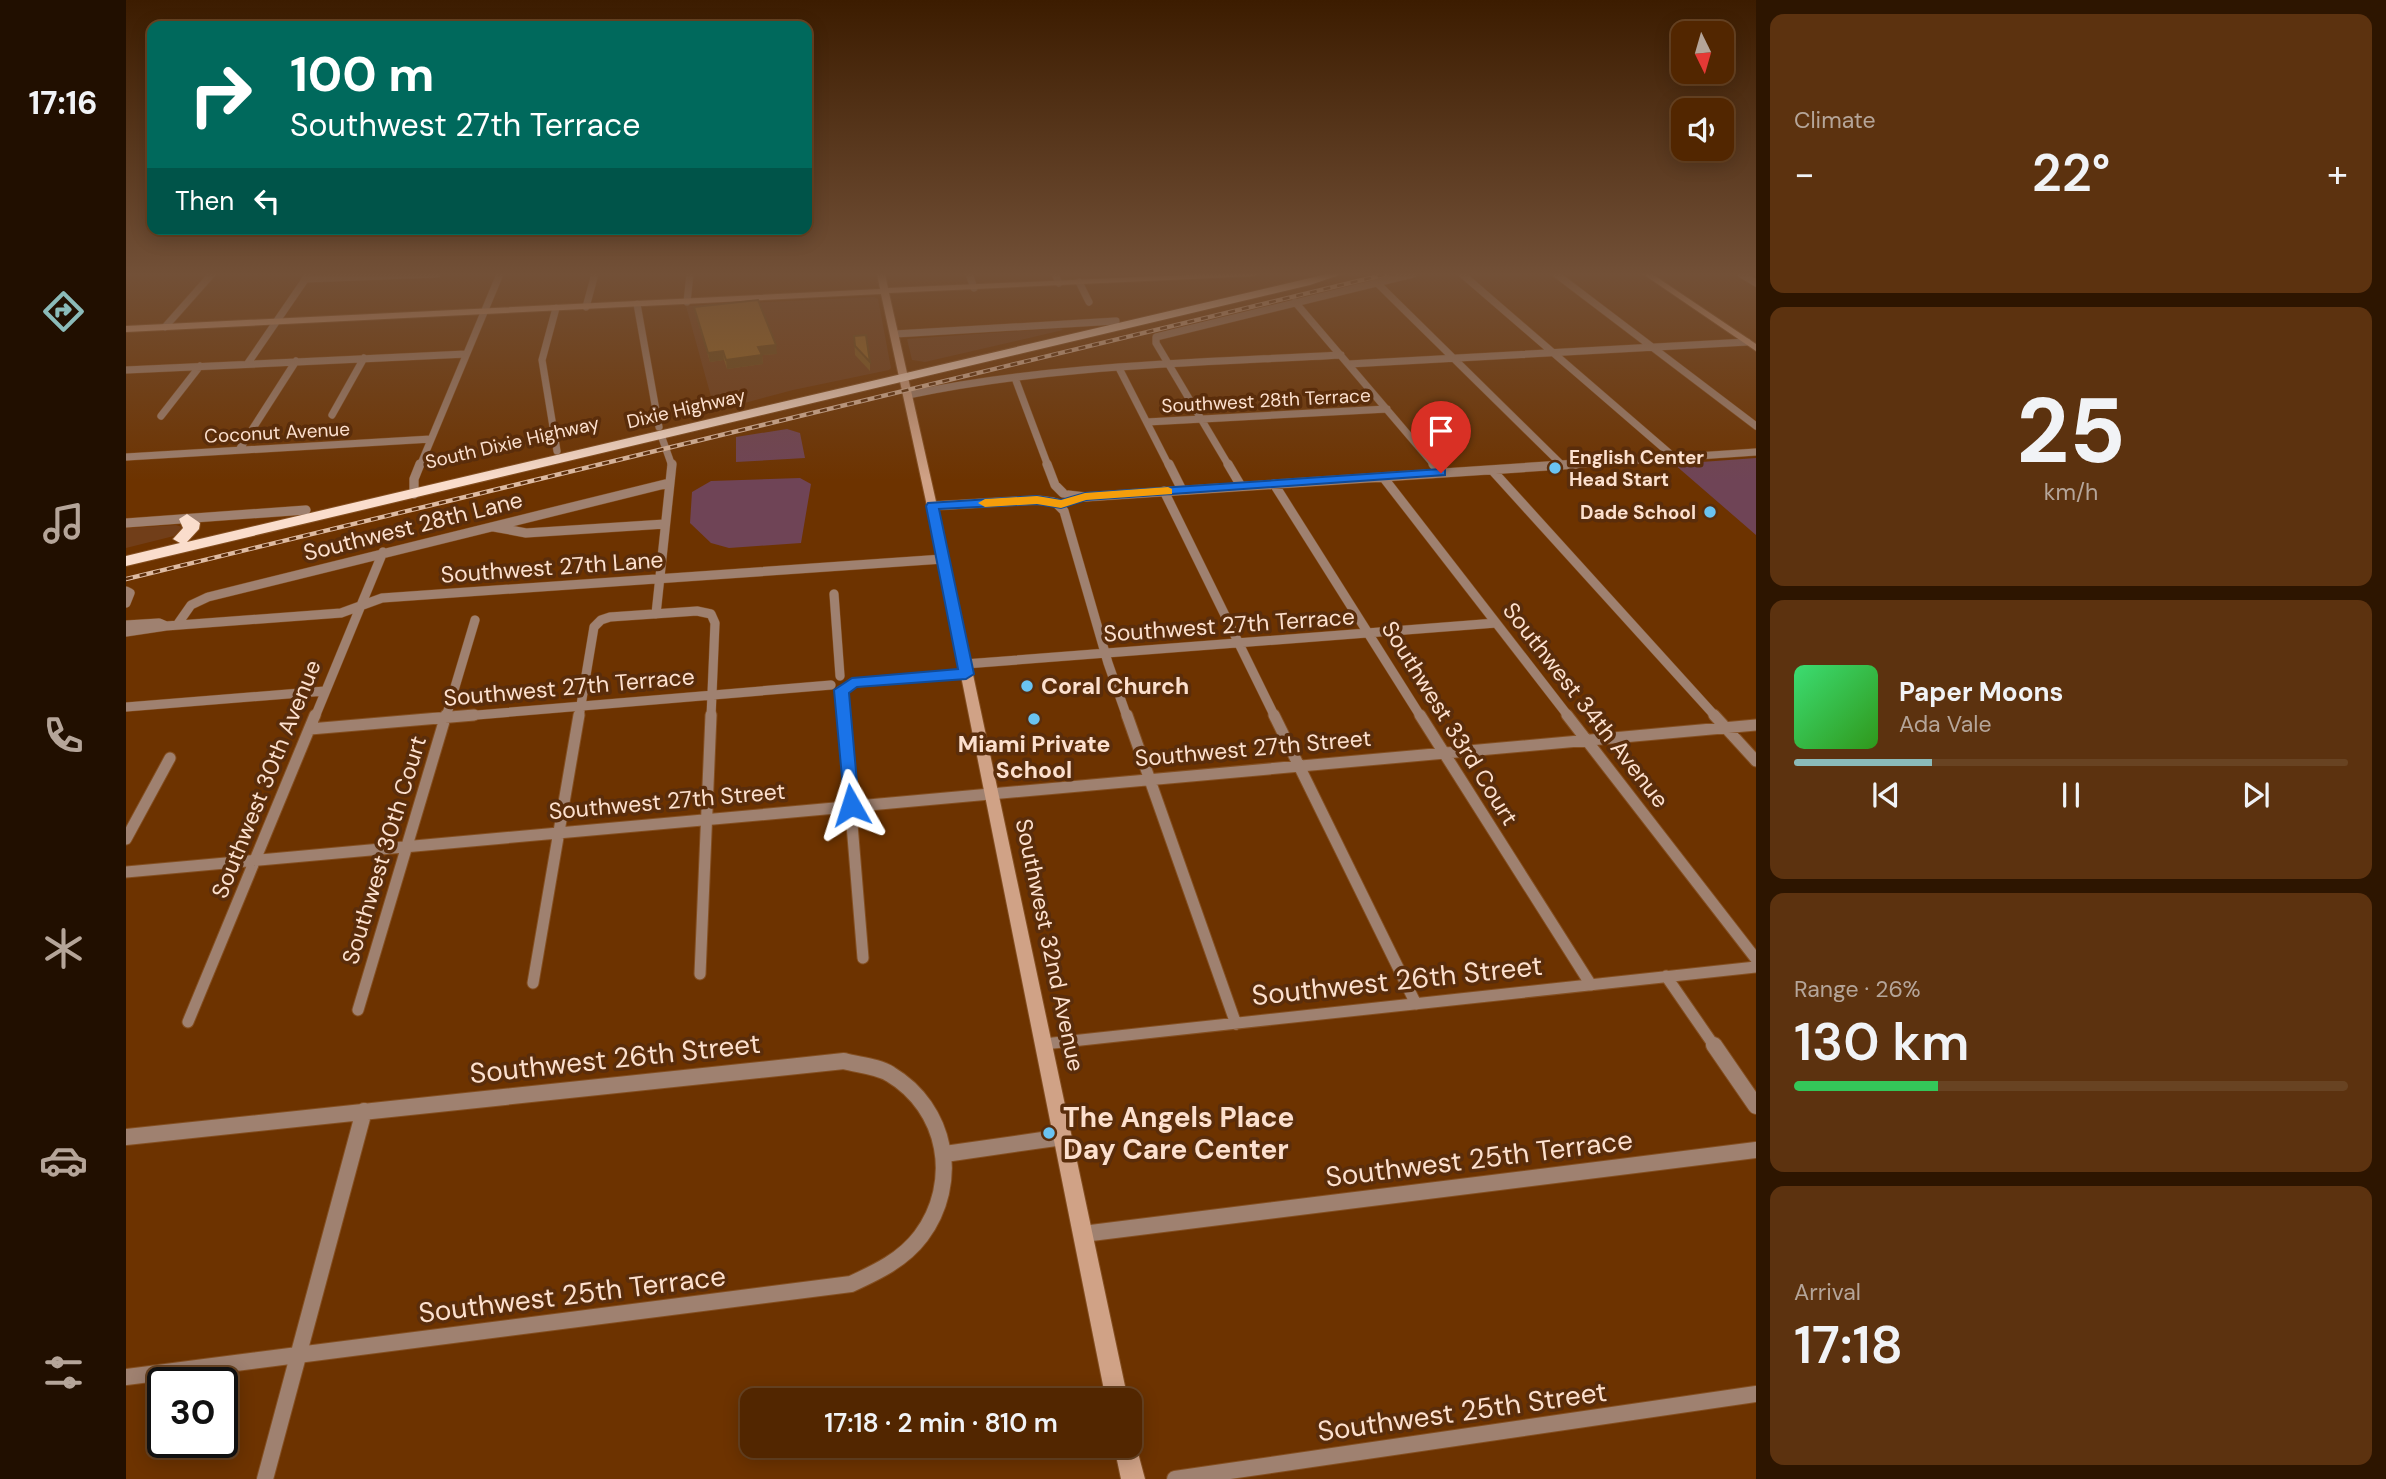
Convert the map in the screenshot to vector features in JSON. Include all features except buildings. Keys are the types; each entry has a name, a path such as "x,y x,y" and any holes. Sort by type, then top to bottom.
{"highway":[{"name":"South Dixie Highway","path":"126,552 306,510 414,489 557,451 660,431 904,374 1016,343"},
{"path":"904,374 1038,343"},
{"name":"Dixie Highway","path":"126,561 660,431"},
{"path":"181,539 192,527 192,523 187,519"}],"street":[{"path":"248,363 261,343"},
{"path":"414,489 431,439 471,343"},
{"path":"547,343 542,360 557,451"},
{"path":"644,343 660,431 672,457 656,614"},
{"name":"Southwest 32nd Avenue","path":"897,343 1115,1388"},
{"path":"1156,343 1241,486"},
{"path":"1331,343 1441,473"},
{"path":"1437,343 1562,466"},
{"path":"1542,343 1675,458"},
{"path":"1648,343 1756,426"},
{"path":"1349,364 1698,343"},
{"path":"126,378 130,370 466,354"},
{"path":"908,395 967,382 1169,364 1341,355"},
{"path":"332,415 364,358"},
{"path":"239,450 296,361"},
{"path":"161,416 200,366"},
{"path":"1119,368 1182,490"},
{"path":"1016,378 1060,498 1106,653 1236,1024"},
{"name":"Southwest 28th Terrace","path":"1147,422 1387,409"},
{"name":"Coconut Avenue","path":"126,457 431,439"},
{"path":"932,506 1756,452"},
{"path":"1492,470 1756,761"},
{"name":"Southwest 34th Avenue","path":"1383,477 1756,959"},
{"name":"Southwest 28th Lane","path":"177,625 189,607 204,598 669,483"},
{"name":"Southwest 33rd Court","path":"1274,484 1591,985"},
{"path":"1164,491 1416,1004"},
{"path":"126,523 306,510"},
{"path":"491,526 526,533 665,524"},
{"name":"Southwest 30th Avenue","path":"188,1022 383,552"},
{"name":"Southwest 27th Lane","path":"126,632 177,625 341,613 382,598 943,559"},
{"path":"126,591 130,593 126,603"},
{"path":"834,594 840,676"},
{"path":"533,983 592,632 598,622 616,616 697,611 711,614 715,623 700,974"},
{"name":"Southwest 30th Court","path":"358,1010 475,620"},
{"name":"Southwest 27th Lane","path":"126,625 159,623 166,626"},
{"name":"Southwest 27th Terrace","path":"310,729 711,694 848,688 852,683 1106,653 1496,623"},
{"path":"852,683 849,677 840,676 831,680 836,688 851,805 863,958"},
{"path":"126,707 325,691"},
{"name":"Southwest 27th Street","path":"129,872 1443,751 1756,725"},
{"path":"126,839 170,758"},
{"path":"126,884 129,872"},
{"name":"Southwest 26th Street","path":"1044,1044 1756,967"},
{"path":"1666,976 1756,1105"},
{"name":"Southwest 26th Street","path":"126,1137 821,1062 856,1062 891,1074 915,1092 935,1123 944,1154"},
{"path":"265,1479 364,1111"},
{"path":"944,1154 1063,1137"},
{"name":"Southwest 25th Terrace","path":"1083,1234 1756,1150"},
{"name":"Southwest 25th Terrace","path":"126,1377 860,1282 891,1266 924,1233 934,1216 943,1186 944,1154"},
{"name":"Southwest 25th Street","path":"1175,1479 1756,1394"},
{"path":"1129,1458 1133,1479"}],"shaded area":[{"path":"696,343 886,343 891,368 889,370 793,390 715,411"},
{"path":"908,343 1007,343 925,362 912,360"},
{"path":"787,429 800,433 805,458 736,462 736,437"},
{"path":"1756,458 1756,535 1674,464"},
{"path":"800,478 811,484 801,543 729,548 711,543 690,523 692,492 711,481"},
{"path":"176,525 182,527 174,536 126,548 126,528"}],"railway":[{"path":"126,579 1102,343"}],"slow traffic":[{"path":"985,503 1037,500 1061,504 1085,497 1168,491"}],"place":[{"name":"English Center Head Start","path":"1555,468"},
{"name":"Dade School","path":"1710,512"},
{"name":"Coral Church","path":"1027,686"},
{"name":"Miami Private School","path":"1034,719"},
{"name":"The Angels Place Day Care Center","path":"1049,1133"}],"route":[{"path":"851,805 841,690 850,687 852,683 966,674 932,506 1037,500 1061,504 1085,497 1441,473"}]}
